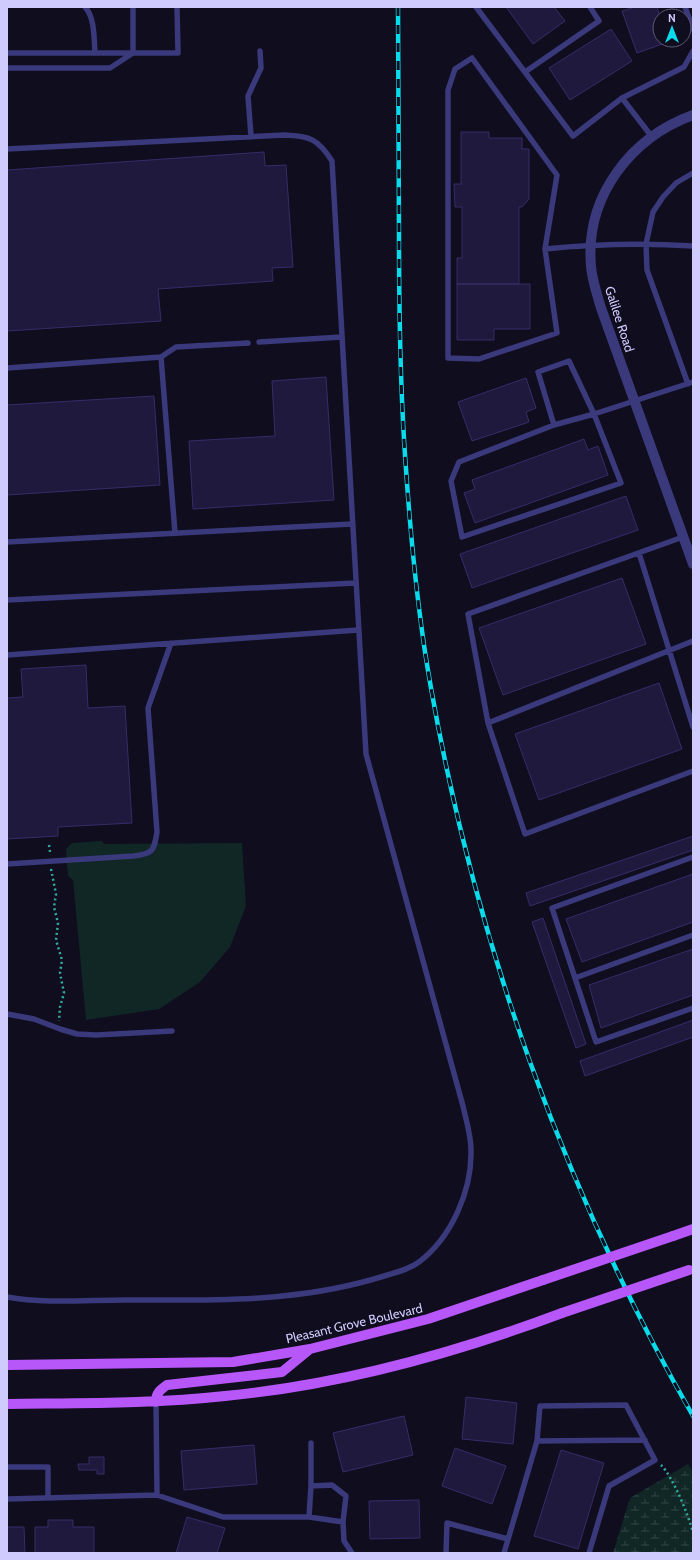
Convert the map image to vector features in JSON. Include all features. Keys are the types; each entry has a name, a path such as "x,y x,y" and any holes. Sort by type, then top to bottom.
{"main road":[{"name":"Pleasant Grove Boulevard","path":"7,1365 232,1362 310,1349 428,1319 693,1229"},
{"path":"7,1404 156,1402 272,1391 362,1374 445,1353 518,1330 562,1313 691,1269"},
{"path":"156,1402 156,1397 160,1390 167,1386 282,1372 310,1349"}],"street":[{"name":"Galilee Road","path":"693,115 668,126 652,137 634,151 618,169 607,188 598,210 591,245 591,266 599,300 693,562"}],"lane":[{"path":"85,7 88,9 94,26 94,53"},
{"path":"133,7 133,53"},
{"path":"7,53 178,53 177,7"},
{"path":"476,7 573,136 622,98 684,67 693,51"},
{"path":"525,72 599,21 590,7"},
{"path":"685,7 693,29"},
{"path":"251,136 248,96 261,68 260,51"},
{"path":"7,68 110,68 133,53"},
{"path":"472,58 557,175 545,249 557,333 479,360 448,358 448,90 455,69 472,58"},
{"path":"622,98 652,137"},
{"path":"7,149 285,135 303,136 315,141 324,149 332,161 366,754 469,1130 472,1149 471,1172 465,1194 457,1214 435,1247 419,1262 396,1272 357,1284 324,1291 289,1296 245,1299 60,1301 7,1297"},
{"path":"554,425 538,372 569,361 594,414 621,483 462,538 451,481 459,462 554,425 594,414 690,383 647,270 646,244 653,212 663,197 676,183 693,173"},
{"path":"545,249 591,245 646,244 693,246"},
{"path":"259,342 342,337"},
{"path":"7,368 160,357 176,348 248,343"},
{"path":"160,357 175,533"},
{"path":"7,542 352,524"},
{"path":"684,537 468,614 488,723 525,834 693,771"},
{"path":"639,553 693,727"},
{"path":"7,600 356,583"},
{"path":"7,655 358,630"},
{"path":"488,723 693,641"},
{"path":"7,864 140,855 146,854 152,850 157,832 148,708 170,643"},
{"path":"693,857 552,908 596,1042 693,1008"},
{"path":"575,978 693,935"},
{"path":"7,1014 34,1019 60,1030 77,1034 96,1035 172,1031"},
{"path":"156,1402 157,1495"},
{"path":"504,1553 537,1441 540,1406 626,1405 655,1460 610,1486 589,1553"},
{"path":"537,1441 645,1440"},
{"path":"309,1517 311,1443"},
{"path":"7,1467 48,1467 48,1498"},
{"path":"311,1486 332,1485 346,1496 343,1522 344,1541 352,1553"},
{"path":"7,1499 157,1495 223,1517 309,1517 343,1522"},
{"path":"446,1553 447,1523 508,1539"}],"path":[{"path":"49,846 52,876 56,894 54,907 58,923 56,940 62,960 60,973 64,993 60,1007 60,1030"},
{"path":"655,1460 665,1469 672,1482 690,1522 693,1533"}],"green space":[{"path":"102,841 104,844 242,843 246,906 230,947 200,982 159,1009 86,1020 73,880 68,876 66,849 72,843"},
{"path":"688,1464 693,1472 693,1553 613,1553 630,1498"}],"building":[{"path":"506,7 554,7 565,21 533,44"},
{"path":"635,7 657,7 652,8 652,48 637,53 622,11"},
{"path":"611,29 632,61 570,100 549,68"},
{"path":"461,132 489,132 489,138 522,138 522,149 529,149 529,199 522,207 519,207 519,284 457,284 457,258 462,258 462,207 455,207 454,184 461,184"},
{"path":"264,152 265,166 286,165 293,267 272,268 273,281 158,289 161,321 7,331 7,170"},
{"path":"457,284 530,284 530,329 494,329 494,340 457,340"},
{"path":"326,377 334,500 193,509 189,441 275,436 272,381"},
{"path":"526,378 536,408 526,412 529,422 472,441 458,402"},
{"path":"154,396 160,485 7,495 7,405"},
{"path":"584,439 588,450 598,446 608,475 475,523 464,493 475,489 472,480"},
{"path":"626,496 638,530 472,588 460,554"},
{"path":"622,578 646,644 503,695 479,628"},
{"path":"86,665 88,708 125,706 132,823 58,827 58,836 7,839 7,698 23,697 21,669"},
{"path":"659,683 682,749 539,800 515,734"},
{"path":"693,836 693,850 530,906 526,893"},
{"path":"693,874 693,922 582,962 566,919"},
{"path":"543,918 586,1044 576,1048 532,922"},
{"path":"693,949 693,995 601,1028 589,985"},
{"path":"693,1020 693,1037 585,1076 580,1061"},
{"path":"466,1397 517,1403 513,1444 462,1439"},
{"path":"404,1416 413,1455 343,1472 333,1433"},
{"path":"254,1445 257,1484 184,1490 181,1451"},
{"path":"455,1448 506,1466 492,1504 442,1486"},
{"path":"561,1450 604,1463 578,1549 534,1536"},
{"path":"89,1457 104,1457 104,1474 97,1474 97,1470 79,1470 78,1464 89,1464"},
{"path":"419,1500 420,1538 370,1539 369,1501"},
{"path":"187,1517 225,1528 217,1553 176,1553"},
{"path":"48,1520 73,1520 73,1527 94,1527 94,1553 35,1553 35,1527 48,1527"},
{"path":"7,1527 24,1527 25,1553 7,1553"}],"railway":[{"path":"398,7 400,323 404,440 413,551 422,634 450,783 473,878 500,971 530,1063 565,1154 604,1243 647,1331 693,1416"}]}
